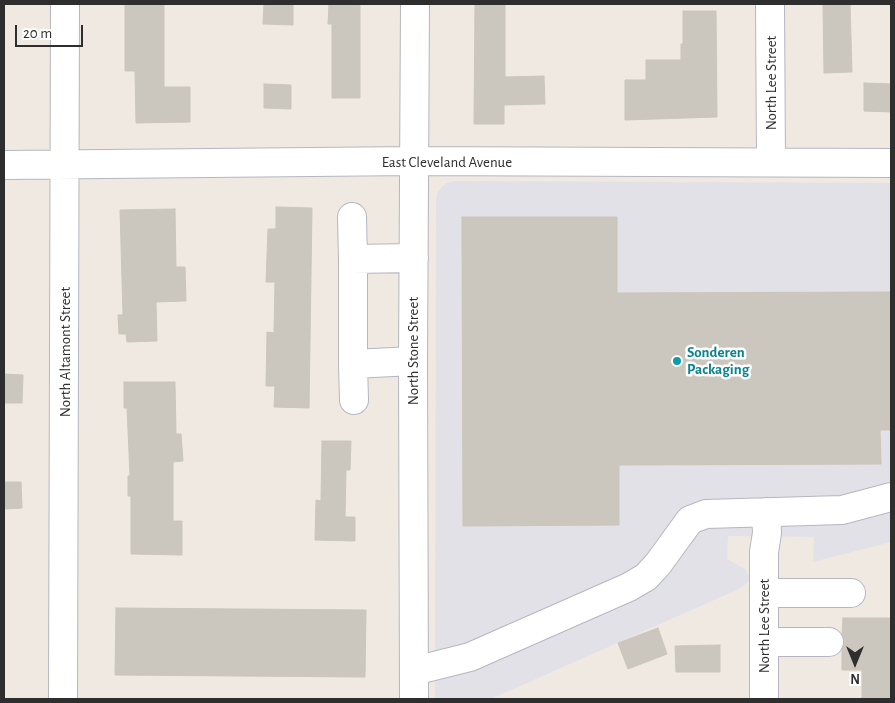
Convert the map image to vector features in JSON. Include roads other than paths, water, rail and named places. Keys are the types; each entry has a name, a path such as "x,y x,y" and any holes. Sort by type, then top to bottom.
{"street":[{"name":"North Altamont Street","path":"63,699 65,4"},
{"name":"North Stone Street","path":"414,699 415,4"},
{"name":"North Lee Street","path":"770,4 771,162"},
{"name":"East Cleveland Avenue","path":"4,165 65,166 414,161 891,163"},
{"path":"352,217 354,400"},
{"path":"352,259 414,258"},
{"path":"353,364 413,361"},
{"path":"414,671 470,657 629,587 646,577 658,564 690,520 706,514 842,510 891,497"},
{"name":"North Lee Street","path":"764,699 764,552 767,533 766,512"},
{"path":"764,593 851,593"},
{"path":"764,642 829,642"}],"place":[{"name":"Sonderen Packaging","path":"677,361"}]}
